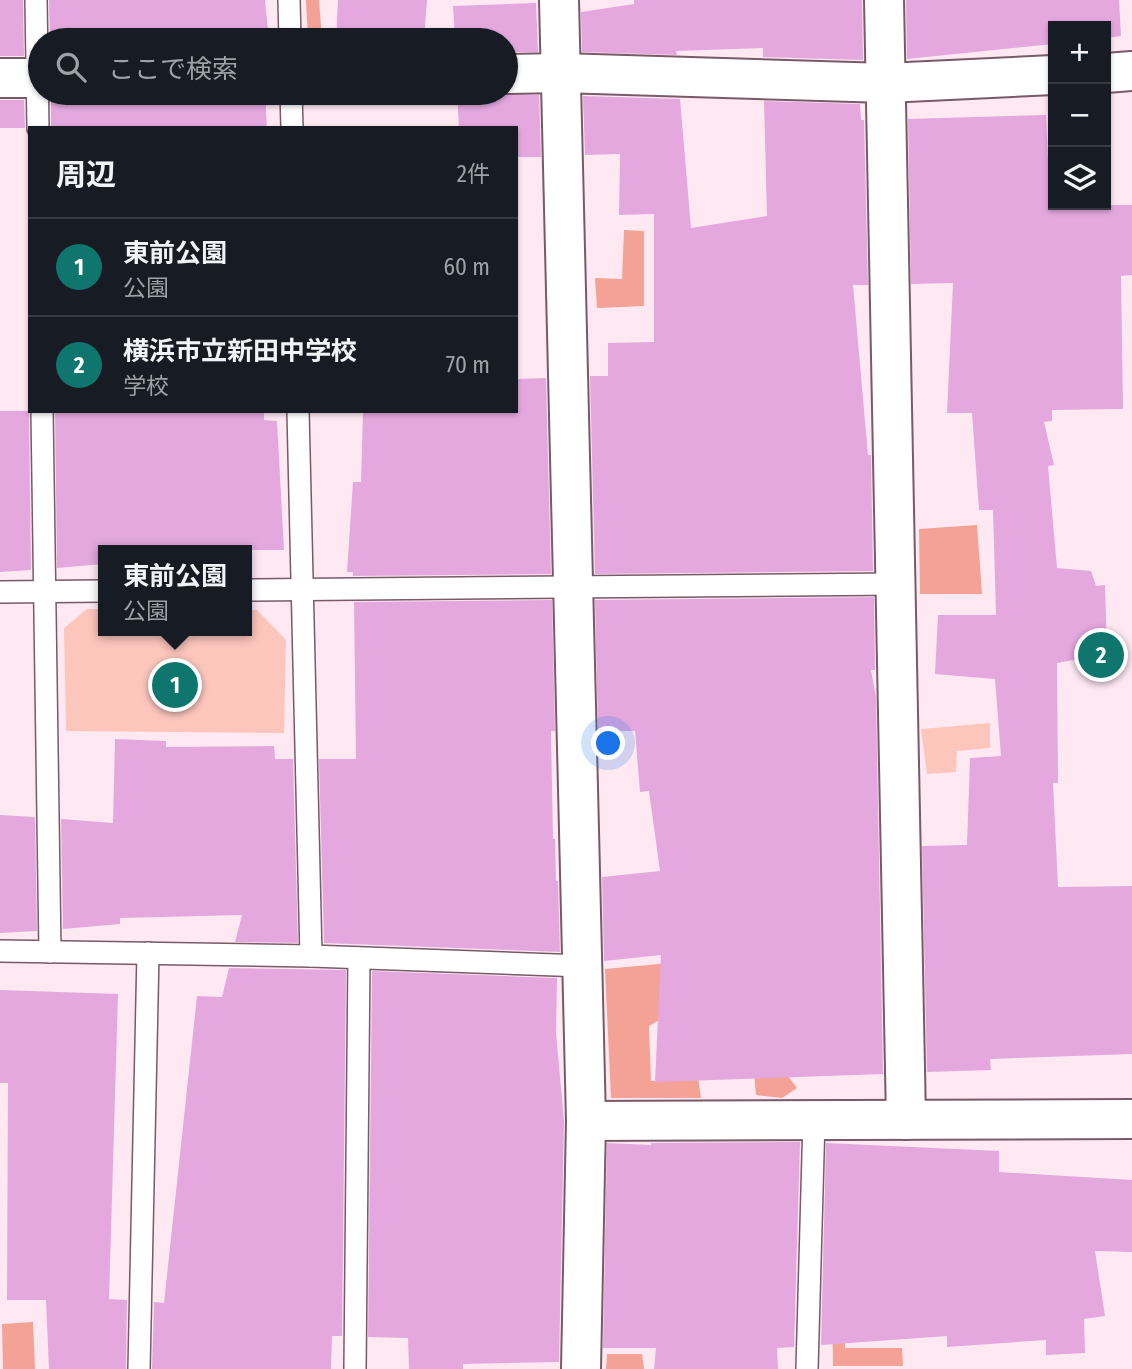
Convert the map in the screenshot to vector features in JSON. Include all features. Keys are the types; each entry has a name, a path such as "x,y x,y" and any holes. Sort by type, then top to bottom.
{"street":[{"path":"559,0 586,1121 581,1369"},
{"path":"884,0 906,1120"},
{"path":"1111,73 1132,71"},
{"path":"518,74 886,83 1048,75"},
{"path":"586,1121 1132,1119"}],"lane":[{"path":"32,28 36,0"},
{"path":"289,0 289,28"},
{"path":"32,105 38,126"},
{"path":"291,105 292,126"},
{"path":"42,413 50,952"},
{"path":"298,413 311,956"},
{"path":"252,590 896,584"},
{"path":"0,592 98,591"},
{"path":"0,951 311,956 583,966"},
{"path":"139,1369 148,953"},
{"path":"355,1369 359,958"},
{"path":"807,1369 814,1119"}],"shaded area":[{"path":"306,0 319,0 321,28 307,28"},
{"path":"624,230 644,231 644,306 597,308 595,278 622,279"},
{"path":"977,525 982,594 920,594 919,529"},
{"path":"87,609 98,609 98,636 252,636 252,610 257,610 286,640 284,733 66,731 64,628"},
{"path":"990,723 990,748 957,751 956,772 927,774 921,729"},
{"path":"736,957 779,1064 797,1088 782,1098 756,1095 751,1041 663,1018 649,1026 651,1081 698,1078 701,1098 611,1098 605,969"},
{"path":"832,1266 846,1267 845,1348 902,1348 903,1366 833,1366"},
{"path":"33,1322 35,1369 3,1369 2,1324"},
{"path":"607,1354 642,1354 644,1369 606,1369"}],"building":[{"path":"0,0 23,0 24,56 0,56"},
{"path":"49,0 265,0 268,28 50,28"},
{"path":"338,0 427,0 425,28 337,28"},
{"path":"634,0 862,0 863,60 763,57 763,48 676,51 677,55 582,52 581,12 634,4"},
{"path":"906,0 1119,0 1121,36 1111,37 1111,21 1048,21 1048,45 907,59"},
{"path":"536,3 538,52 518,52 518,28 454,28 453,6"},
{"path":"518,94 539,95 541,157 518,157 518,126 459,126 458,105 518,105"},
{"path":"583,96 680,99 691,228 767,216 764,101 860,104 861,120 864,120 868,285 853,285 868,455 871,455 873,571 595,574 590,376 608,376 608,343 654,342 654,214 619,215 620,154 585,155"},
{"path":"0,100 24,100 25,128 0,128"},
{"path":"51,105 266,105 267,126 51,126"},
{"path":"1046,115 1048,210 1111,210 1111,205 1132,205 1132,275 1121,276 1123,409 1052,410 1052,421 1044,422 1054,465 1048,466 1057,568 1091,571 1096,586 1105,585 1107,654 1057,663 1058,783 1053,783 1058,887 1132,886 1132,1054 990,1059 991,1070 927,1072 922,846 967,845 970,758 1001,756 995,679 935,674 938,615 996,615 993,510 979,510 972,413 947,413 953,283 911,284 908,119"},
{"path":"546,378 551,574 353,576 353,572 347,572 353,482 361,482 363,413 518,413 518,379"},
{"path":"0,411 28,411 31,570 0,572"},
{"path":"55,413 264,413 264,420 277,421 284,550 252,550 252,545 98,545 98,564 57,568"},
{"path":"874,597 875,670 871,670 876,697 883,1074 655,1082 661,955 604,961 602,877 660,871 649,791 640,792 635,731 598,731 595,600"},
{"path":"552,600 555,731 551,731 553,839 558,881 560,952 324,943 319,759 356,759 354,602"},
{"path":"115,739 166,741 166,747 274,746 275,759 293,759 298,943 235,942 242,915 120,918 120,924 63,929 61,819 113,823"},
{"path":"0,815 35,817 37,931 0,933"},
{"path":"229,968 346,970 342,1336 332,1336 331,1369 152,1369 154,1302 164,1303 197,996 222,997"},
{"path":"372,971 557,978 556,1033 564,1121 559,1362 463,1364 463,1369 409,1369 408,1338 368,1337"},
{"path":"0,990 118,994 109,1299 127,1300 126,1369 49,1369 46,1300 7,1300 8,1083 0,1083"},
{"path":"800,1142 794,1347 777,1348 778,1369 654,1369 656,1348 603,1348 607,1143 651,1145"},
{"path":"826,1143 999,1151 999,1172 1132,1180 1132,1252 1095,1251 1105,1316 1084,1319 1085,1353 1046,1355 1046,1340 947,1347 947,1336 821,1345"}],"place":[{"name":"横浜市立新田中学校","path":"1101,655"},
{"name":"東前公園","path":"175,685"}]}
